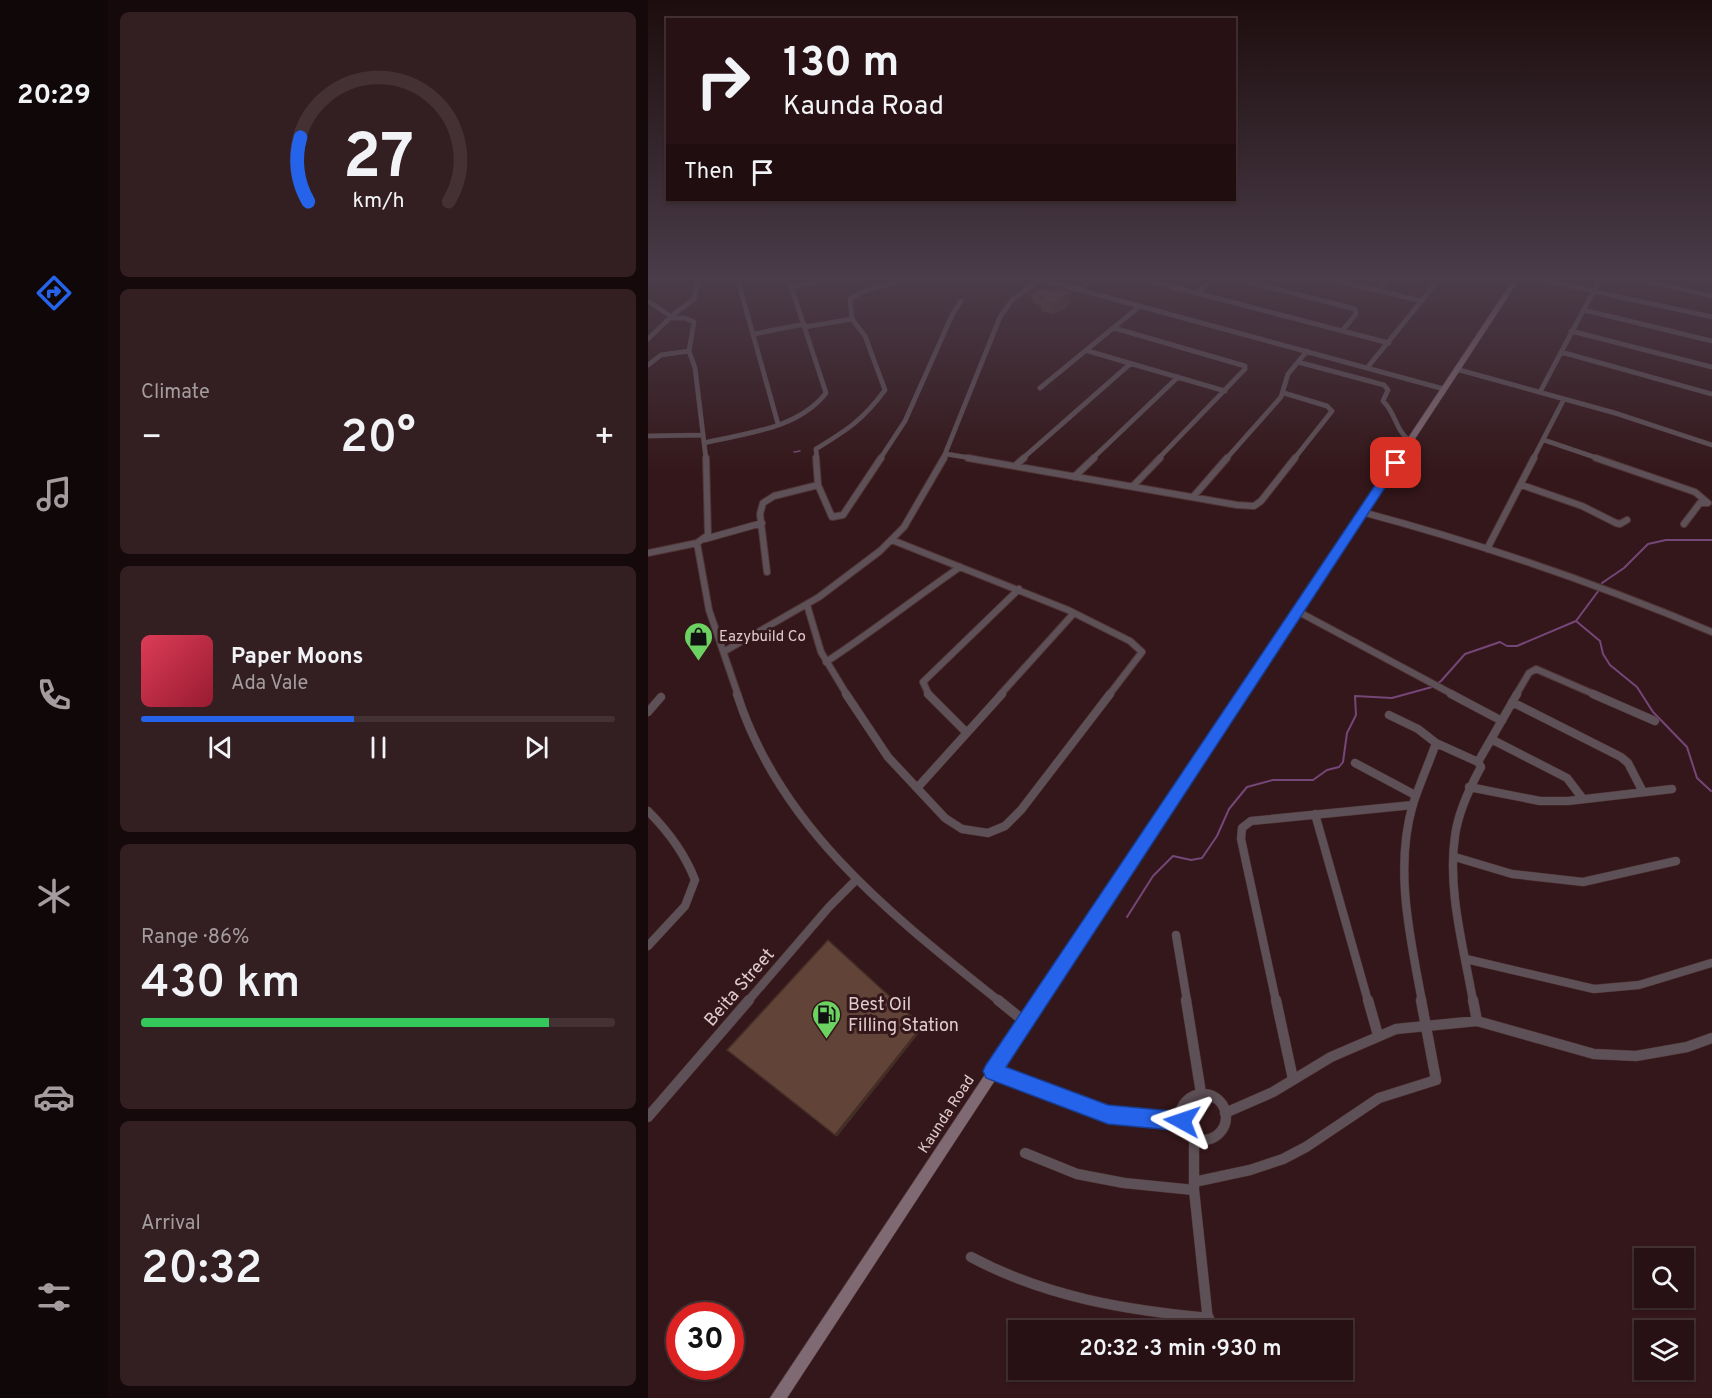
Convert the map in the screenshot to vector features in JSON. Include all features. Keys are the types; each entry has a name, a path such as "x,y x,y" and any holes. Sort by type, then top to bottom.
{"main road":[{"name":"Kaunda Road","path":"778,1398 1474,342"}],"street":[{"path":"691,342 689,351 694,368 704,443 709,519 708,534 705,538"},
{"path":"756,342 778,424"},
{"path":"704,443 778,424 810,411 826,393 810,342"},
{"path":"867,342 885,390 869,412 855,425 816,449 818,485 823,492 831,517 843,515 904,421 940,342"},
{"path":"725,651 807,605 892,540 913,513 946,454 990,342"},
{"path":"1040,388 1098,342"},
{"path":"1133,486 1244,372 1245,366 1163,342"},
{"path":"1274,342 1444,388"},
{"path":"1367,368 1389,343 1386,342"},
{"path":"1540,392 1566,342"},
{"path":"1615,342 1712,367"},
{"path":"648,365 661,355 689,351"},
{"path":"1088,351 1225,390"},
{"path":"1193,497 1284,393 1288,374 1307,351"},
{"path":"1561,352 1712,394"},
{"path":"1298,362 1380,383 1387,387 1383,400 1393,410 1398,431 1410,441"},
{"path":"1016,466 1130,363"},
{"path":"1456,369 1564,399 1712,445"},
{"path":"1380,383 1389,374"},
{"path":"1074,477 1178,377"},
{"path":"946,454 1237,505 1254,506 1260,503 1332,411 1327,406 1284,393"},
{"path":"1487,549 1522,485 1564,399"},
{"path":"648,436 702,435"},
{"path":"1544,440 1683,486 1710,503"},
{"path":"767,572 760,511 768,499 818,485"},
{"path":"1522,485 1587,508 1616,523 1620,524 1627,520"},
{"path":"1684,524 1700,503 1710,503"},
{"path":"1362,512 1434,530 1575,578 1712,632"},
{"path":"648,553 697,543 705,538 762,523"},
{"path":"807,605 817,642 826,662 879,744 900,770 954,825 971,831 996,831 1021,810 1142,652 1139,646 1074,612 892,540"},
{"path":"697,543 706,598 725,651 744,716 777,783 812,831 857,879 968,976 1025,1022"},
{"path":"826,662 871,633 907,604 960,567"},
{"path":"966,732 928,694 923,682 1019,589"},
{"path":"918,787 1074,612"},
{"path":"1297,612 1502,721"},
{"path":"1478,762 1529,673 1536,669 1655,721"},
{"path":"648,712 660,697"},
{"path":"1512,702 1621,757 1628,763 1643,792"},
{"path":"1389,715 1418,729 1436,743 1478,762 1481,767 1470,787 1454,845 1460,928 1477,1021"},
{"path":"1491,739 1567,778 1583,799"},
{"path":"1025,1153 1077,1174 1124,1183 1194,1186 1282,1159 1308,1146 1371,1103 1393,1092 1436,1080 1412,948 1404,885 1407,836 1415,795 1436,743"},
{"path":"1355,763 1415,795"},
{"path":"1470,787 1540,801 1583,799 1672,789"},
{"path":"1293,1078 1241,838 1242,828 1251,821 1413,806"},
{"path":"648,946 685,906 695,880 692,867 649,814"},
{"path":"1315,814 1378,1035"},
{"path":"1455,857 1512,874 1583,882 1676,861"},
{"name":"Beita Street","path":"648,1118 829,907 857,879"},
{"path":"1176,934 1201,1093"},
{"path":"1466,959 1594,989 1615,989 1666,979 1711,963"},
{"path":"1225,1113 1273,1092 1331,1057 1396,1029 1477,1021 1594,1054 1636,1056 1687,1047 1712,1038"},
{"path":"992,1071 1108,1115 1182,1121"},
{"path":"1201,1093 1215,1098 1225,1113 1225,1122 1216,1137 1208,1141 1194,1139 1185,1130 1182,1121 1185,1104 1191,1097 1201,1093"},
{"path":"971,1257 996,1272 1038,1290 1127,1310 1209,1318 1194,1186 1194,1139"}],"building":[{"name":"Best Oil Filling Station","path":"828,940 922,1026 835,1135 727,1050"}],"waterway":[{"path":"794,452 800,451"},
{"path":"1602,583 1624,568 1648,544 1666,540 1712,540"},
{"path":"1576,621 1599,590"},
{"path":"1127,917 1153,876 1173,856 1191,860 1202,858 1217,836 1229,809 1247,787 1273,780 1313,780 1327,770 1339,767 1343,762 1347,733 1356,715 1355,696 1392,698 1432,687 1441,681 1465,654 1500,642 1507,646 1517,646 1576,621"},
{"path":"1576,621 1600,641 1603,654 1610,665 1637,687 1653,712 1687,747 1697,778 1711,791"}],"place":[{"name":"Eazybuild Co","path":"698,662"},
{"name":"Best Oil Filling Station","path":"827,1040"}],"route":[{"path":"1182,1121 1108,1115 992,1071 1396,463"}]}
